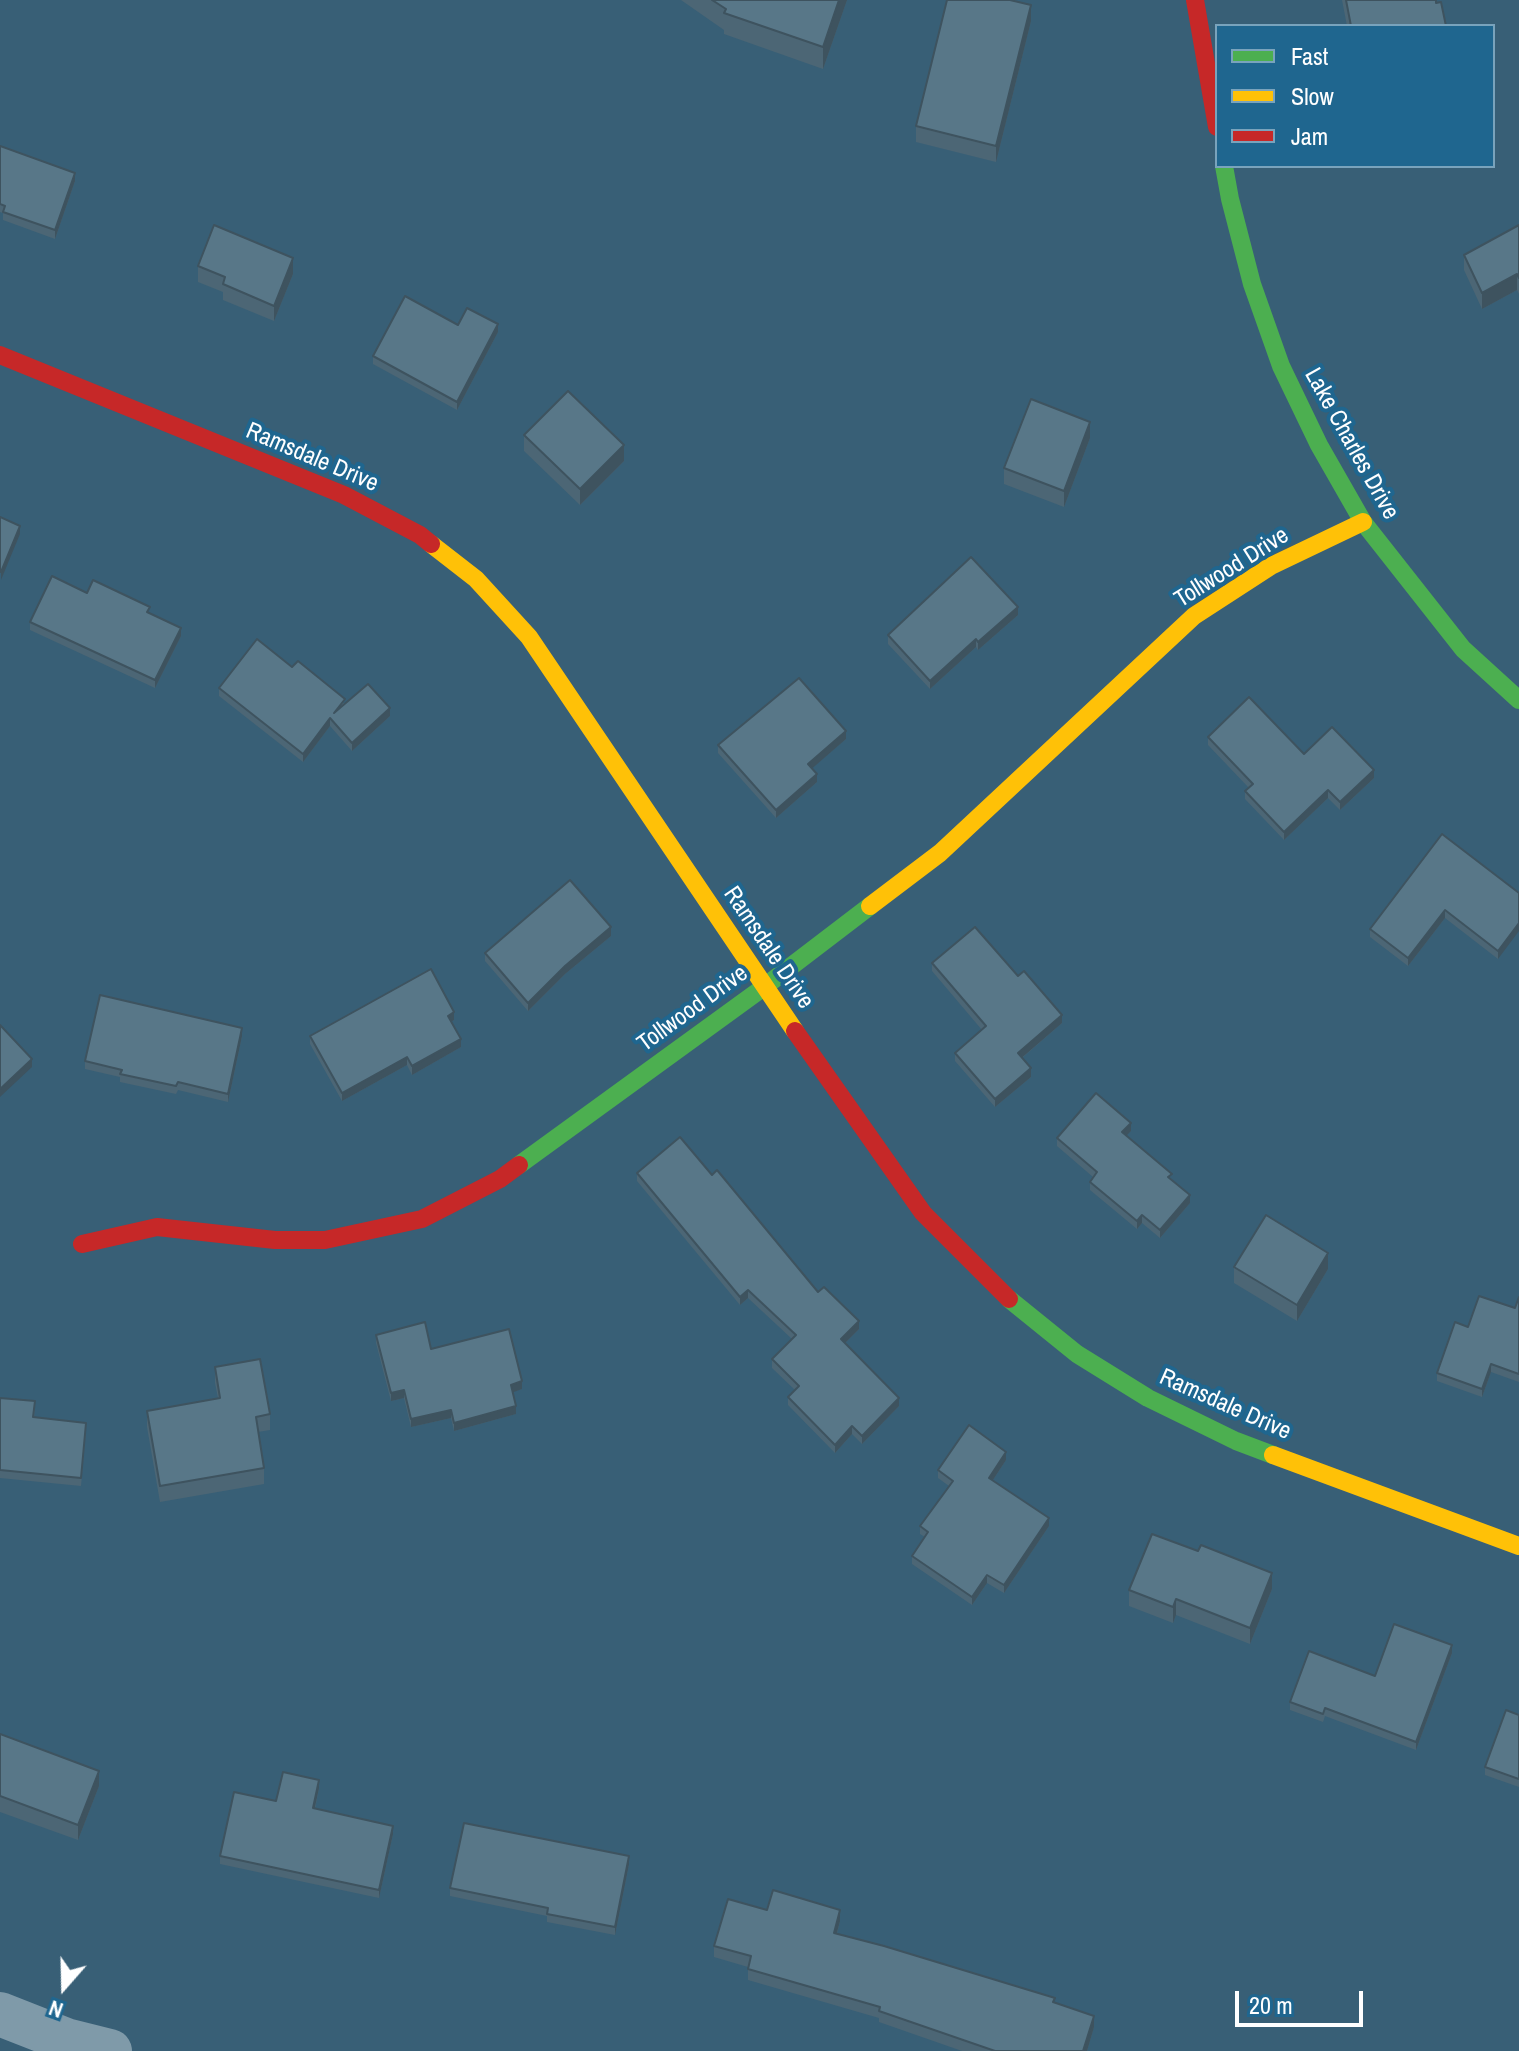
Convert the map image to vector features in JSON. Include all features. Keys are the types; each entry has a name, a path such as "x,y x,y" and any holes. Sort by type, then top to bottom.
{"street":[{"path":"1195,0 1215,115"},
{"name":"Lake Charles Drive","path":"1224,168 1252,284 1281,366 1319,445 1363,522 1463,649 1519,700"},
{"name":"Ramsdale Drive","path":"0,355 344,495 420,535 476,579 529,637 764,987 923,1213 1001,1293 1077,1354 1148,1398 1236,1441 1519,1546"},
{"name":"Tollwood Drive","path":"82,1244 157,1227 275,1240 325,1240 422,1219 500,1179 764,987 940,853 1194,616 1271,566 1363,522"},
{"path":"0,2014 66,2040 110,2051"}],"building":[{"path":"712,0 839,0 823,47 724,13 726,9"},
{"path":"947,0 1010,0 1031,5 996,146 916,126"},
{"path":"1346,0 1436,0 1436,3 1441,2 1446,24 1351,24"},
{"path":"0,146 75,173 55,230 3,212 5,206 0,204"},
{"path":"214,225 293,258 274,306 223,284 225,277 198,266"},
{"path":"1519,225 1519,278 1517,274 1482,293 1464,255"},
{"path":"405,296 458,325 467,308 498,324 457,402 373,356"},
{"path":"568,391 624,445 580,489 524,435"},
{"path":"1031,399 1090,422 1064,491 1004,468"},
{"path":"0,517 20,526 1,572 0,572"},
{"path":"971,557 1018,607 978,642 976,639 930,681 888,635"},
{"path":"52,576 87,593 93,580 150,607 147,612 181,628 155,680 30,622"},
{"path":"257,639 292,667 298,661 345,699 334,713 368,684 390,708 352,743 330,718 303,754 219,688"},
{"path":"799,678 846,731 808,764 817,774 776,810 718,745"},
{"path":"1249,697 1304,754 1332,727 1374,770 1340,802 1328,790 1284,832 1245,791 1253,784 1208,737"},
{"path":"1442,834 1519,893 1519,923 1498,951 1445,910 1408,958 1370,929"},
{"path":"570,880 611,927 528,1003 485,953"},
{"path":"975,927 1018,976 1024,971 1062,1015 1018,1053 1031,1068 995,1099 955,1053 986,1026 932,963"},
{"path":"431,969 454,1012 448,1016 461,1039 412,1066 407,1057 342,1093 310,1036"},
{"path":"100,995 242,1028 228,1094 178,1082 176,1086 120,1074 122,1070 85,1061"},
{"path":"0,1025 32,1059 0,1089"},
{"path":"1096,1093 1131,1123 1122,1132 1172,1174 1168,1177 1190,1195 1160,1230 1142,1215 1137,1221 1090,1182 1097,1172 1057,1138"},
{"path":"680,1137 712,1175 717,1170 818,1292 824,1287 859,1321 841,1339 899,1398 862,1436 852,1426 835,1445 788,1397 799,1386 772,1359 796,1335 748,1290 740,1297 637,1173"},
{"path":"1266,1215 1328,1253 1297,1305 1234,1267"},
{"path":"1479,1296 1515,1308 1519,1297 1519,1374 1491,1364 1482,1389 1437,1373 1455,1322 1468,1327"},
{"path":"425,1322 431,1349 509,1329 522,1381 511,1385 516,1406 454,1423 451,1410 411,1419 404,1390 391,1393 376,1335"},
{"path":"260,1359 270,1414 256,1417 264,1468 160,1486 147,1411 220,1398 215,1367"},
{"path":"0,1398 35,1401 33,1417 86,1423 81,1478 0,1470"},
{"path":"969,1425 1006,1452 989,1478 1049,1518 1004,1585 987,1575 972,1597 912,1556 928,1532 920,1526 953,1481 938,1470"},
{"path":"1152,1534 1198,1551 1201,1545 1272,1573 1250,1628 1176,1599 1173,1607 1129,1590"},
{"path":"1394,1624 1452,1645 1416,1742 1325,1708 1323,1714 1290,1702 1309,1651 1375,1676"},
{"path":"1506,1710 1519,1715 1519,1779 1485,1767"},
{"path":"0,1734 99,1771 78,1825 0,1796"},
{"path":"283,1772 319,1780 313,1808 393,1826 379,1890 220,1856 234,1792 276,1801"},
{"path":"464,1823 629,1856 615,1927 547,1914 548,1908 450,1888"},
{"path":"773,1890 840,1910 834,1933 1055,1998 1053,2002 1094,2016 1083,2051 995,2051 879,2011 880,2007 748,1969 751,1956 714,1946 728,1899 767,1910"}],"traffic: fast":[{"path":"1224,168 1252,284 1281,366 1319,445 1363,522 1463,649 1519,700"},
{"path":"519,1165 870,906"},
{"path":"1009,1299 1077,1354 1148,1398 1236,1441 1273,1455"}],"traffic: slow":[{"path":"870,906 940,853 1194,616 1271,566 1363,522"},
{"path":"431,544 476,579 529,637 795,1031"},
{"path":"1273,1455 1519,1546"}],"traffic: jam":[{"path":"1195,0 1215,115"},
{"path":"0,355 344,495 420,535 431,544"},
{"path":"795,1031 923,1213 1009,1299"},
{"path":"82,1244 157,1227 275,1240 325,1240 422,1219 500,1179 519,1165"}]}
